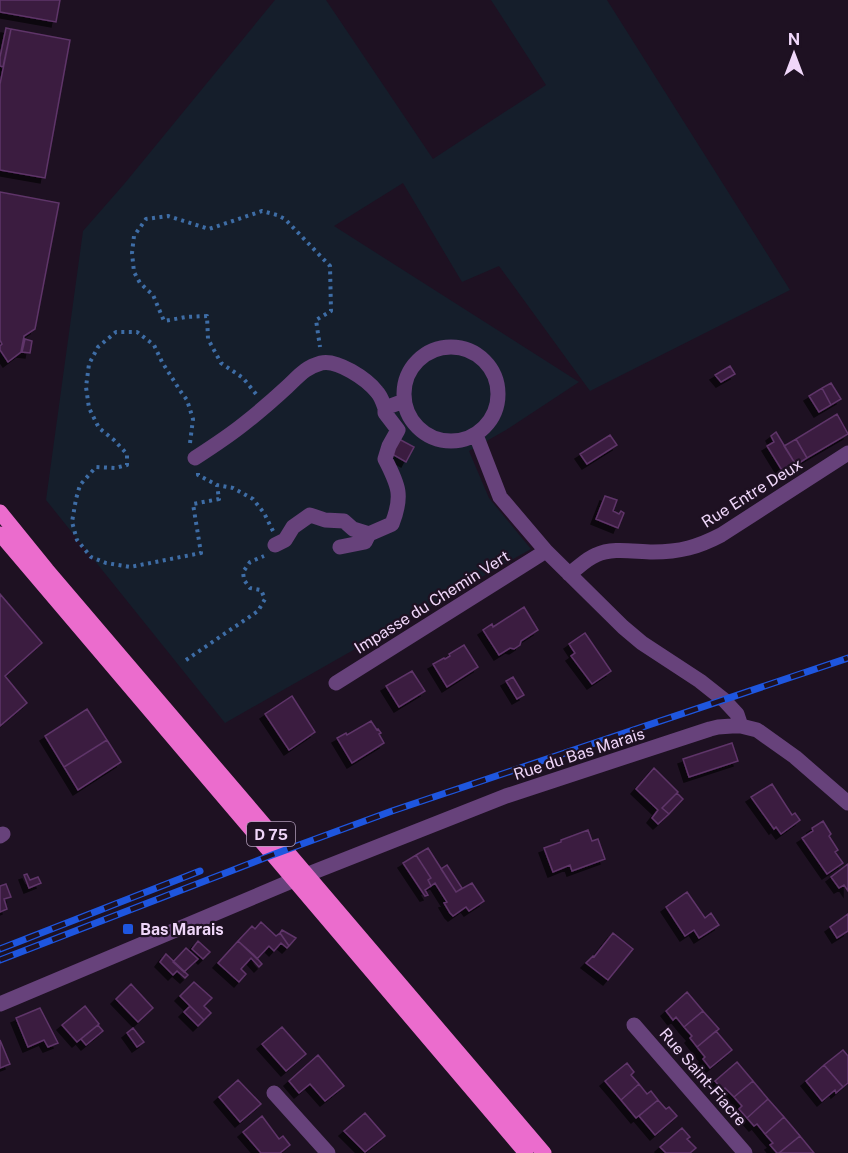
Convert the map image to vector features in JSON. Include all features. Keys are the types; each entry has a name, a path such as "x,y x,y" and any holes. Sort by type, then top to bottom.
{"main road":[{"name":"D 75","path":"0,512 526,1153"},
{"name":"D 75","path":"0,534 544,1153"}],"street":[{"path":"448,347 464,349 478,356 489,366 496,380 498,396 495,411 488,424 476,435 462,440 446,441 431,437 418,428 409,416 404,401 405,386 410,371 420,359 433,351 448,347"},
{"path":"195,458 238,429 303,370 323,362 335,363 348,369 378,392 385,413 398,430 385,459 396,480 399,497 398,509 392,524 369,534 365,542 340,547"},
{"path":"385,408 404,401"},
{"path":"476,435 500,496 546,551 612,618 642,643 700,681 724,700 737,714 741,726"},
{"name":"Rue Entre Deux","path":"569,574 590,558 605,552 669,552 701,545 721,535 848,453"},
{"path":"275,545 285,540 293,527 310,515 325,520 344,521 353,529 369,534"},
{"name":"Impasse du Chemin Vert","path":"336,683 546,551"},
{"name":"Rue du Bas Marais","path":"0,1004 300,878 506,796 718,727 741,726 757,730 795,757 848,803"},
{"name":"Rue Saint-Fiacre","path":"634,1025 745,1153"},
{"path":"274,1093 328,1153"}],"path":[{"path":"270,401 257,395 243,378 221,363 208,339 207,316 164,321 153,296 140,283 134,272 132,254 134,236 146,219 168,216 209,229 262,211 285,219 330,266 331,311 316,320 323,362"},
{"path":"186,660 258,611 265,599 261,590 250,588 244,580 243,572 250,562 270,553 275,545 274,534 264,513 253,499 233,488 217,485 198,475 195,458 189,447 193,419 187,400 162,362 154,345 137,332 116,332 98,347 89,364 86,387 89,408 99,428 127,454 127,465 115,468 96,467 80,485 72,522 77,540 92,557 106,563 130,567 201,553 193,504 219,499 217,485"}],"shaded area":[{"path":"275,0 326,0 433,159 546,85 491,0 607,0 790,290 590,391 499,266 462,282 403,183 334,226 579,382 506,430 469,451 489,498 531,549 225,723 46,500 83,231"}],"building":[{"path":"0,0 60,0 56,22 0,12"},
{"path":"6,28 11,29 3,67 0,66 0,57"},
{"path":"11,29 70,40 45,178 0,170 0,84"},
{"path":"0,192 59,203 35,329 24,336 21,352 8,362 0,350 2,344 0,340"},
{"path":"25,339 32,341 30,353 22,352"},
{"path":"730,366 735,374 721,382 715,375"},
{"path":"831,383 841,399 831,405 822,388"},
{"path":"822,388 831,405 819,412 809,396"},
{"path":"837,414 848,434 807,458 796,439"},
{"path":"776,432 796,465 783,472 767,446 774,442 771,436"},
{"path":"610,435 617,445 587,464 580,454"},
{"path":"397,438 414,447 406,462 392,454"},
{"path":"796,439 807,458 796,465 784,446"},
{"path":"605,496 617,500 613,511 619,514 621,511 624,513 618,528 596,519"},
{"path":"0,594 42,643 5,676 27,703 0,726"},
{"path":"524,607 538,630 521,641 520,645 514,649 510,648 499,655 483,630 492,624 493,627"},
{"path":"585,633 611,671 592,684 571,656 575,653 569,644"},
{"path":"464,645 478,667 447,687 433,664 450,656 449,654"},
{"path":"412,671 425,691 399,707 386,686"},
{"path":"513,677 524,695 517,699 506,681"},
{"path":"292,696 315,732 289,750 265,714"},
{"path":"87,709 107,740 64,767 45,736"},
{"path":"371,721 381,733 379,734 384,743 352,763 337,738"},
{"path":"107,740 121,762 78,790 64,767"},
{"path":"732,743 738,761 689,777 683,759"},
{"path":"654,768 678,792 662,808 669,814 658,824 652,818 658,810 636,789"},
{"path":"772,784 792,815 795,813 800,820 781,834 776,827 774,829 751,797"},
{"path":"677,793 683,799 669,814 662,808"},
{"path":"823,821 838,850 835,852 843,863 827,874 802,838"},
{"path":"588,830 592,841 598,839 605,859 572,871 570,865 553,872 544,848"},
{"path":"428,848 456,892 472,883 484,901 469,911 466,907 453,916 435,883 431,886 428,880 431,878 416,855"},
{"path":"416,855 431,878 428,880 431,886 425,890 428,895 425,896 403,863"},
{"path":"848,864 848,891 844,885 839,888 831,877"},
{"path":"447,865 462,888 456,892 441,869"},
{"path":"27,874 30,880 38,877 41,883 29,888 24,875"},
{"path":"6,884 11,897 4,899 7,909 0,912 0,886"},
{"path":"687,892 705,918 711,913 719,925 699,938 694,930 685,936 666,907"},
{"path":"848,914 848,931 837,938 830,927"},
{"path":"261,922 276,936 280,933 289,946 287,948 281,943 274,951 269,946 257,959 238,941 252,926 255,929"},
{"path":"282,930 296,938 289,946 280,933"},
{"path":"613,933 633,949 608,980 586,963 594,957"},
{"path":"198,941 210,952 203,959 192,949"},
{"path":"238,941 262,964 259,967 251,958 241,969 246,974 239,982 218,963"},
{"path":"186,948 198,959 184,972 173,962"},
{"path":"166,954 188,975 185,978 177,971 173,975 160,962"},
{"path":"194,982 212,998 204,1006 211,1013 204,1020 180,996"},
{"path":"131,984 153,1008 138,1022 116,999"},
{"path":"687,992 703,1011 684,1027 676,1017 673,1020 666,1011"},
{"path":"85,1006 99,1024 77,1042 62,1025"},
{"path":"190,1006 204,1020 198,1026 184,1012"},
{"path":"40,1008 58,1043 48,1047 44,1040 28,1047 16,1018"},
{"path":"703,1011 719,1029 697,1047 690,1038 692,1036 684,1027"},
{"path":"98,1025 103,1031 86,1045 81,1039"},
{"path":"282,1027 306,1054 286,1071 262,1044"},
{"path":"133,1028 144,1042 137,1047 127,1033"},
{"path":"716,1031 732,1050 710,1068 697,1047"},
{"path":"0,1040 10,1064 0,1068"},
{"path":"843,1050 848,1056 848,1083 843,1087 824,1065"},
{"path":"318,1055 344,1086 325,1101 310,1084 299,1093 289,1081"},
{"path":"737,1062 753,1081 734,1097 715,1081"},
{"path":"627,1063 634,1072 631,1075 639,1084 621,1100 605,1081"},
{"path":"824,1065 843,1087 836,1093 835,1090 822,1101 806,1081"},
{"path":"238,1080 261,1104 240,1122 219,1097"},
{"path":"753,1081 768,1099 747,1118 739,1109 742,1106 734,1097"},
{"path":"639,1084 647,1094 651,1091 658,1100 636,1118 621,1100"},
{"path":"768,1099 784,1117 765,1134 757,1124 754,1126 747,1118"},
{"path":"658,1100 677,1116 655,1135 639,1116"},
{"path":"365,1113 385,1136 365,1152 344,1131"},
{"path":"262,1116 279,1139 283,1136 290,1145 280,1153 261,1153 243,1132"},
{"path":"784,1117 800,1136 777,1153 770,1145 773,1143 765,1134"},
{"path":"682,1128 690,1137 687,1139 696,1148 690,1153 666,1153 660,1147"},
{"path":"800,1136 814,1153 779,1153"}],"railway":[{"path":"0,960 392,811 848,658"},
{"path":"0,949 200,871"}],"place":[{"name":"Bas Marais","path":"128,929"}]}
